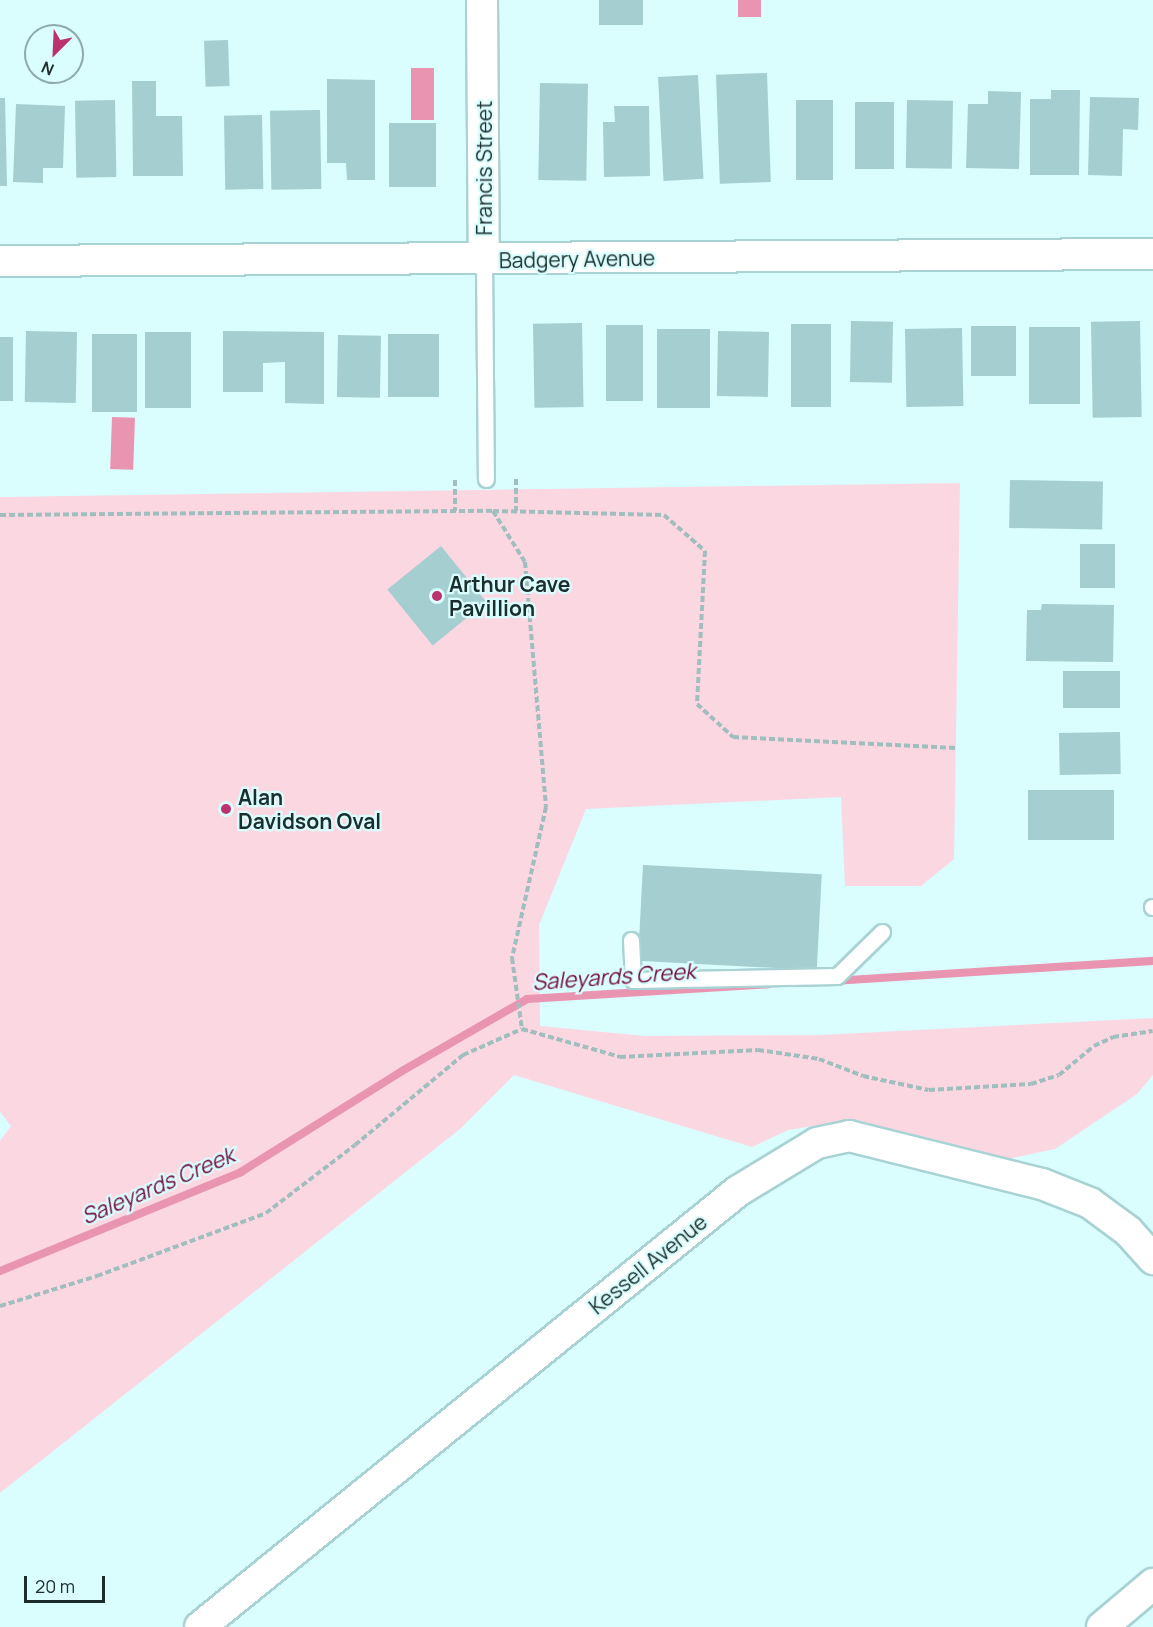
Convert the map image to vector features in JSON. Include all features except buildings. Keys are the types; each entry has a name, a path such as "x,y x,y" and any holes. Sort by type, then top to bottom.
{"street":[{"name":"Francis Street","path":"482,0 484,260"},
{"name":"Badgery Avenue","path":"0,261 484,260 1153,254"},
{"name":"Kessell Avenue","path":"200,1627 738,1191 817,1143 849,1136 1042,1184 1090,1203 1128,1231 1153,1259"},
{"path":"1102,1627 1153,1584"}],"lane":[{"name":"Francis Street","path":"484,260 486,479"},
{"path":"631,940 633,980 837,976 882,932"}],"path":[{"path":"516,479 516,511"},
{"path":"455,480 455,511"},
{"path":"493,511 525,562 546,807 512,958 522,1029"},
{"path":"0,515 516,511 664,515 705,551 697,704 733,737 956,748"},
{"path":"0,1306 98,1276 266,1213 355,1145 463,1055 522,1029 620,1057 758,1050 819,1059 863,1076 929,1090 1031,1084 1059,1075 1094,1046 1113,1037 1153,1031"}],"shaded area":[{"path":"738,0 761,0 761,17 738,17"},
{"path":"411,68 434,68 434,120 411,120"},
{"path":"112,417 135,418 133,470 110,469"},
{"path":"960,483 954,859 921,886 845,886 841,797 586,809 539,925 540,1026 645,1036 820,1035 1153,1018 1153,1075 1137,1094 1055,1149 998,1161 839,1122 788,1130 752,1147 514,1075 460,1129 0,1493 0,1141 11,1126 0,1112 0,497"}],"waterway":[{"name":"Saleyards Creek","path":"833,981 1153,961"},
{"name":"Saleyards Creek","path":"0,1271 241,1172 402,1071 527,999 769,984"}],"place":[{"name":"Arthur Cave Pavillion","path":"437,596"},
{"name":"Alan Davidson Oval","path":"226,809"}]}
